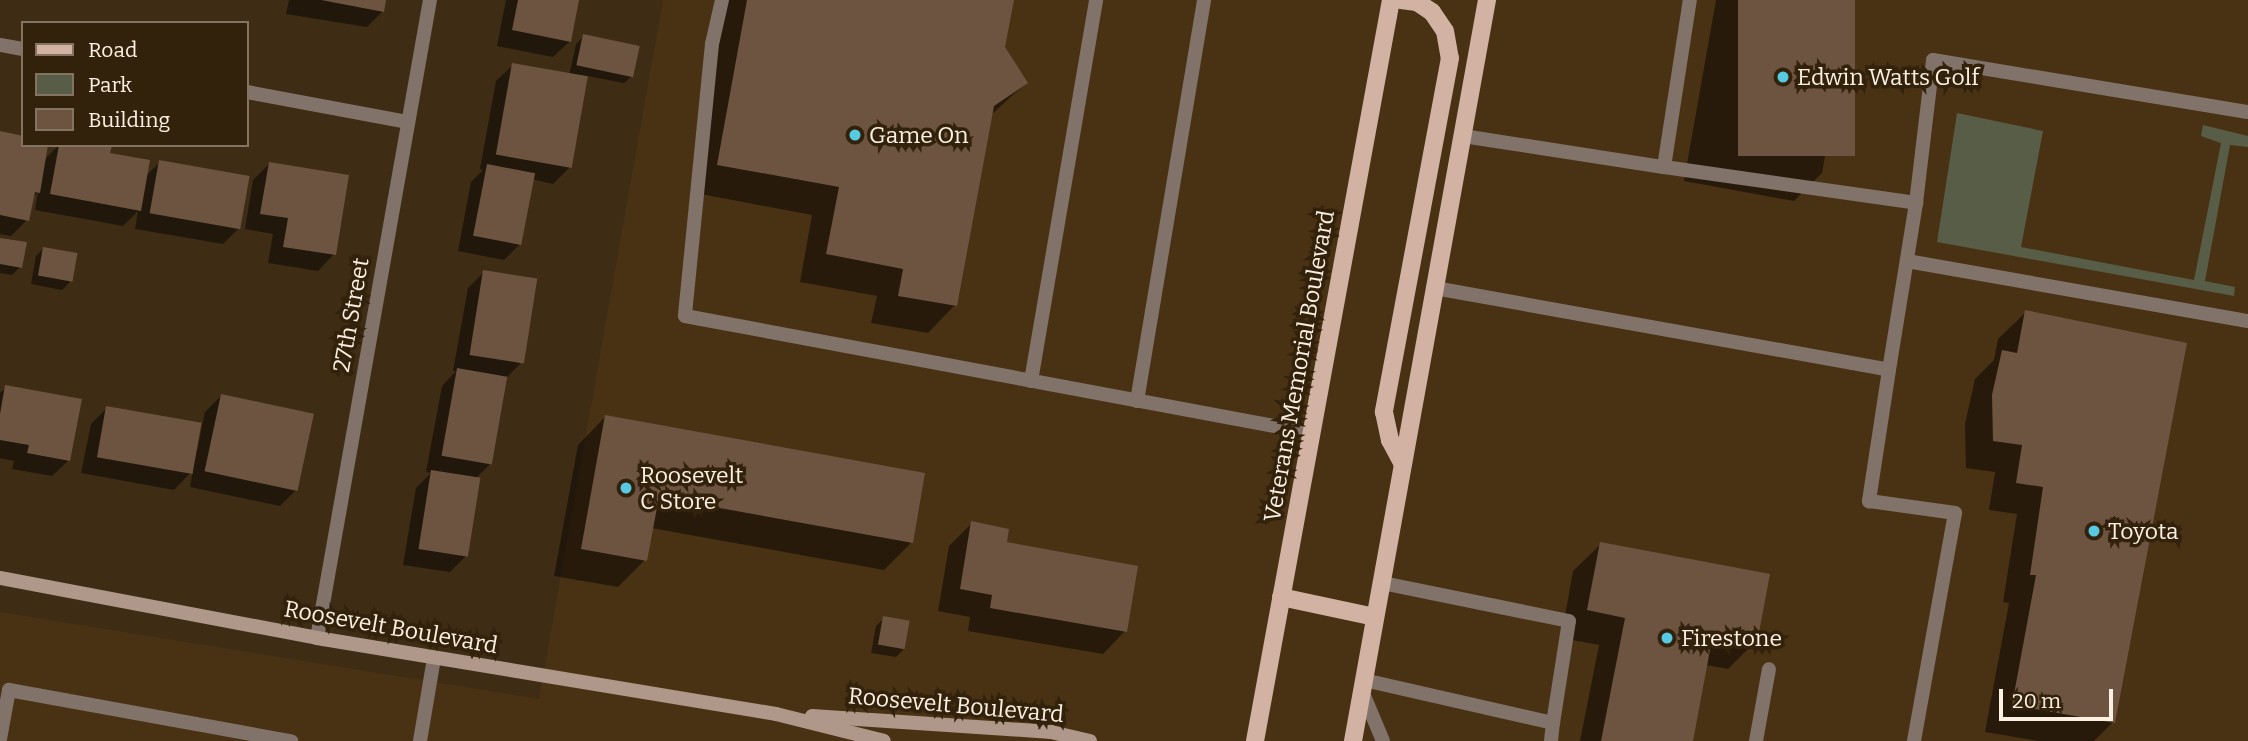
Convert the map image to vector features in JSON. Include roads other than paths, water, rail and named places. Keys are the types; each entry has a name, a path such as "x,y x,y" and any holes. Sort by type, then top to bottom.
{"main road":[{"name":"Veterans Memorial Boulevard","path":"1255,741 1391,0"},
{"path":"1401,0 1417,2 1432,12 1445,31 1450,58 1384,412 1390,440 1403,464"},
{"path":"1353,741 1487,0"},
{"path":"1281,597 1375,617"}],"street":[{"name":"27th Street","path":"317,638 430,0"},
{"path":"722,0 712,44 685,316 1312,433"},
{"path":"1031,381 1096,0"},
{"path":"1137,401 1204,0"},
{"path":"1664,167 1690,0"},
{"path":"0,45 21,49"},
{"path":"1914,741 1955,513 1869,501 1916,203 1933,60 2248,112"},
{"path":"248,92 408,122"},
{"path":"1463,136 1916,203"},
{"path":"1907,261 2248,321"},
{"path":"1435,288 1889,370"},
{"name":"Roosevelt Boulevard","path":"0,578 317,638 776,713 1051,733 1090,741"},
{"path":"1382,583 1569,621 1551,741"},
{"path":"419,741 434,658"},
{"path":"1756,741 1769,668"},
{"path":"1363,686 1553,723"},
{"path":"1363,686 1383,741"},
{"path":"0,739 9,690 291,741"},
{"name":"Roosevelt Boulevard","path":"776,713 884,741"}],"place":[{"name":"Edwin Watts Golf","path":"1783,77"},
{"name":"Game On","path":"855,135"},
{"name":"Roosevelt C Store","path":"626,488"},
{"name":"Toyota","path":"2094,531"},
{"name":"Firestone","path":"1667,638"}]}
